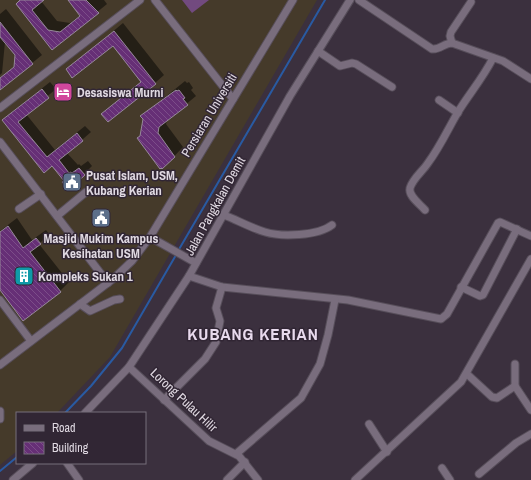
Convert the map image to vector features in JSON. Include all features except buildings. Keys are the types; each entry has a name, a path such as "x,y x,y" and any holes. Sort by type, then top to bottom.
{"street":[{"path":"0,108 140,0"},
{"path":"155,0 233,99"},
{"name":"Persiaran Universiti","path":"0,365 108,283 132,261 150,237 293,0"},
{"name":"Jalan Pangkalan Demit","path":"86,412 129,367 189,276 290,96 350,0"},
{"path":"359,0 432,49 437,49 444,44 452,43 503,61 530,77"},
{"path":"452,43 450,36 451,32 471,2"},
{"path":"318,51 340,66 352,63 356,64 392,87"},
{"path":"425,210 413,197 410,189 413,181 428,164 448,133 458,113 483,77 493,58"},
{"path":"439,100 458,113"},
{"path":"0,142 108,283"},
{"path":"57,216 86,192"},
{"path":"19,209 41,194"},
{"path":"224,215 264,232 273,234 321,231 332,225"},
{"path":"189,276 222,287 335,300 348,300 442,319 447,314 498,223 500,222 531,236"},
{"path":"461,287 480,296 483,295 517,229"},
{"path":"150,237 196,263"},
{"path":"355,480 453,392 467,374 531,258"},
{"path":"164,400 205,359 216,342 220,320 216,308 222,287"},
{"path":"80,304 90,311 114,300 120,299"},
{"path":"0,300 31,341"},
{"path":"236,454 301,398 320,364 335,300"},
{"path":"514,364 515,386 531,410"},
{"name":"Lorong Pulau Hilir","path":"129,367 209,441 236,454 245,462 258,480"},
{"path":"467,374 494,399 515,386"},
{"path":"0,411 0,419"},
{"path":"369,424 387,452"},
{"path":"479,474 516,443 531,435"},
{"path":"226,480 245,462"},
{"path":"13,480 32,464"},
{"path":"68,464 79,480"},
{"path":"442,468 450,480"}],"shaded area":[{"path":"0,0 317,0 110,357 58,412 16,412 16,452 0,465"},
{"path":"182,0 209,0 192,13"}],"waterway":[{"path":"178,251 325,0"},
{"path":"66,412 91,386 122,348 176,255"},
{"path":"0,471 16,458"}],"place":[{"name":"Desasiswa Murni","path":"63,92"},
{"name":"Pusat Islam, USM, Kubang Kerian","path":"72,182"},
{"name":"Masjid Mukim Kampus Kesihatan USM","path":"101,218"},
{"name":"Kompleks Sukan 1","path":"24,276"}],"district":[{"name":"KUBANG KERIAN","path":"253,333"}]}
